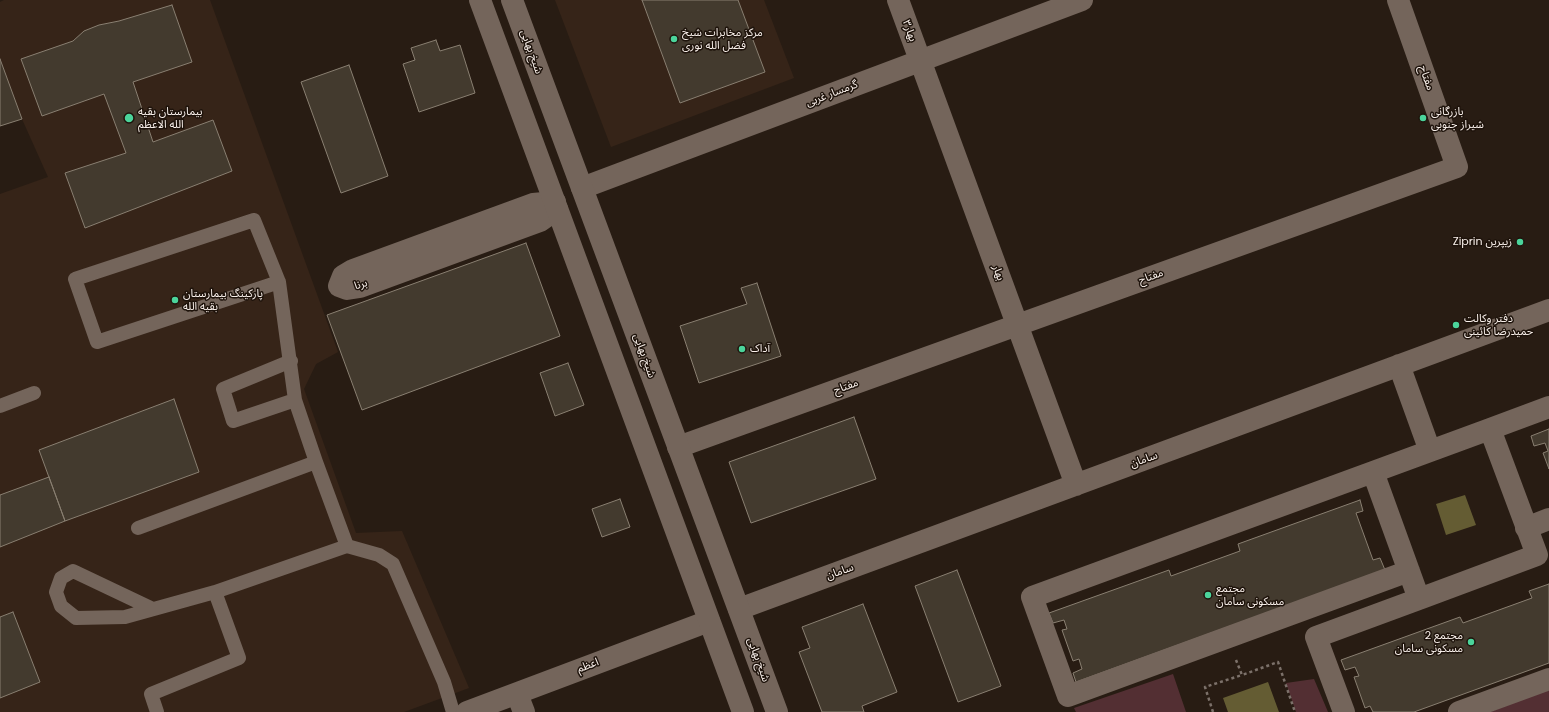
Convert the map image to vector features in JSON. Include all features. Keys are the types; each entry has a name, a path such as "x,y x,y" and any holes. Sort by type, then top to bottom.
{"street":[{"path":"480,0 743,712"},
{"name":"شیخ بهایی","path":"512,0 777,712"},
{"name":"بهار۳","path":"898,0 920,61"},
{"name":"گرمسار غربی","path":"582,188 1082,0"},
{"name":"مفتاح","path":"678,447 1457,167 1398,0"},
{"name":"بهار","path":"920,61 1076,485"},
{"name":"برنا","path":"533,204 556,205 540,221 360,287 347,289 339,286 343,276 353,270 533,204"},
{"name":"سامان","path":"709,620 1549,310"},
{"path":"1399,365 1430,451"},
{"path":"1409,571 1068,696 1032,597 1549,408"},
{"path":"1344,712 1316,637 1543,553 1526,528 1490,429"},
{"path":"1372,472 1419,599"},
{"path":"1526,528 1549,519"},
{"name":"اعظم","path":"467,712 520,703 709,620"},
{"path":"1459,712 1549,679"}],"lane":[{"path":"279,282 97,342 76,279 254,220 279,282 296,400 316,462 347,546"},
{"path":"291,361 223,389 233,421 296,400"},
{"path":"0,406 34,393"},
{"path":"138,528 316,462"},
{"path":"153,609 72,571 61,578 56,592 61,606 76,618 124,617 215,592 347,546 379,555 393,564 444,682 453,712"},
{"path":"157,712 151,694 239,658 215,592"}],"path":[{"path":"1227,638 1242,675"},
{"path":"1213,712 1204,687 1278,662 1295,712"}],"shaded area":[{"path":"4,0 210,0 338,352 316,364 304,389 356,533 402,531 469,688 404,712 0,712 0,194 48,177 22,119 0,59 0,2"},
{"name":"مرکز مخابرات شیخ فضل الله نوری","path":"555,0 764,0 794,78 611,147"},
{"path":"1465,495 1476,525 1446,535 1436,504"},
{"path":"1173,674 1186,712 1076,712 1074,708"},
{"path":"1314,679 1328,712 1296,712 1286,683"},
{"path":"1268,682 1279,712 1228,712 1223,698"},
{"path":"1549,689 1549,712 1490,712"}],"building":[{"path":"642,0 738,0 765,72 680,103"},
{"name":"بیمارستان بقیه الله الاعظم","path":"172,5 192,62 133,82 153,142 213,120 232,171 85,228 65,173 126,153 104,94 42,116 21,59 73,41 84,31 99,25 119,21"},
{"path":"436,40 440,51 460,45 475,93 419,112 403,64 415,60 411,48"},
{"path":"0,59 22,119 0,126"},
{"path":"349,65 388,176 341,193 301,82"},
{"path":"526,243 560,336 362,410 327,315"},
{"path":"757,283 781,356 699,383 680,326 747,304 741,288"},
{"path":"568,363 584,405 555,416 540,373"},
{"path":"174,399 199,472 65,521 39,450"},
{"path":"854,417 876,479 751,523 729,462"},
{"path":"1549,429 1549,469 1543,453 1548,451 1545,443 1534,446 1531,436"},
{"path":"49,477 65,521 0,547 0,495"},
{"path":"620,499 630,527 602,537 592,509"},
{"name":"مجتمع مسکونی سامان","path":"1360,500 1363,511 1356,513 1373,560 1380,558 1385,570 1076,682 1073,673 1082,669 1079,659 1073,661 1062,630 1067,629 1064,620 1053,623 1049,613 1169,570 1171,576 1240,551 1238,544"},
{"path":"957,570 1001,686 958,702 915,586"},
{"name":"2 مجتمع مسکونی سامان","path":"1549,584 1549,663 1414,712 1373,712 1370,706 1365,708 1354,677 1359,676 1355,667 1345,670 1341,660 1460,617 1463,623 1532,598 1529,591"},
{"path":"863,604 897,692 862,706 864,712 822,712 799,652 810,648 802,627"},
{"path":"13,612 40,682 0,698 0,617"}],"place":[{"name":"مرکز مخابرات شیخ فضل الله نوری","path":"674,39"},
{"name":"بیمارستان بقیه الله الاعظم","path":"129,118"},
{"name":"بازرگانی شیراز جنوبی","path":"1423,118"},
{"name":"Ziprin زیپرین","path":"1520,242"},
{"name":"پارکینگ بیمارستان بقیه الله","path":"175,300"},
{"name":"دفتر وکالت حمیدرضا کائینی","path":"1456,325"},
{"name":"آداک","path":"742,349"},
{"name":"مجتمع مسکونی سامان","path":"1208,595"},
{"name":"2 مجتمع مسکونی سامان","path":"1471,642"}]}
